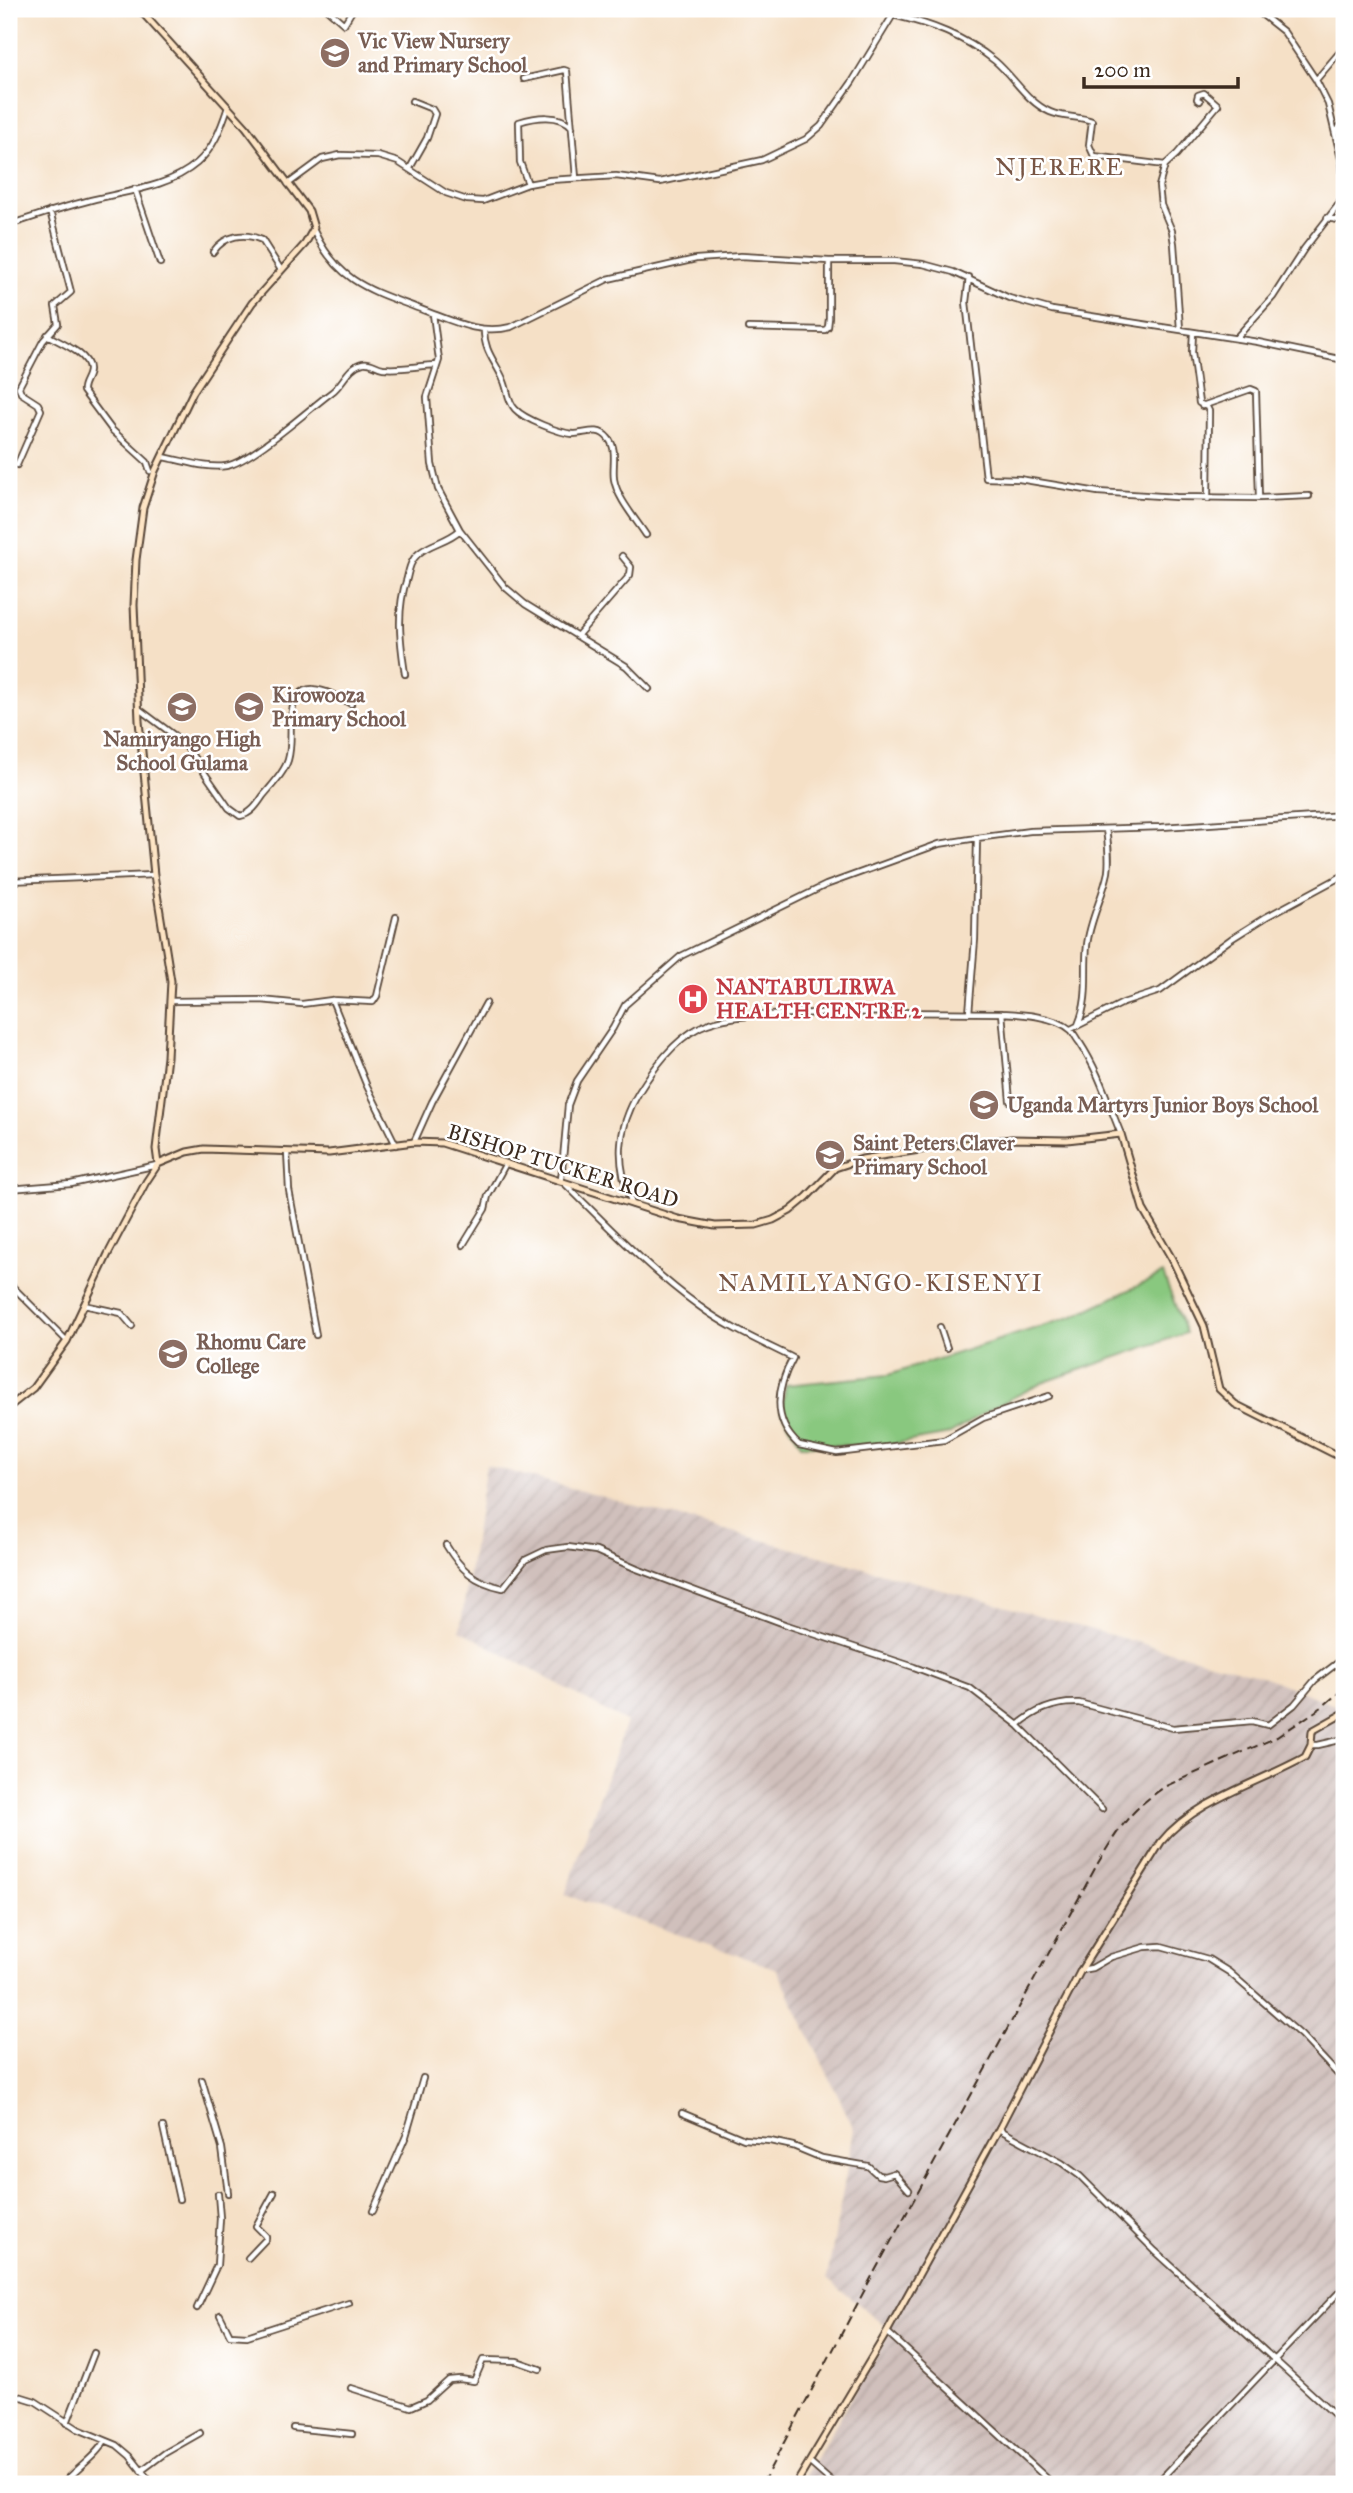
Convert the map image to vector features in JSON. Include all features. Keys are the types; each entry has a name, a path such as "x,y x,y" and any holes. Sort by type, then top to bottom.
{"main road":[{"path":"9,1407 33,1388 67,1341 146,1182 158,1164 156,1149 167,1057 170,1002 169,964 154,875 134,621 136,560 143,508 155,471 193,391 252,303 314,231 309,211 228,107 139,9"},
{"path":"1121,1134 1143,1209 1172,1259 1204,1326 1219,1389 1235,1404 1344,1459"},
{"name":"BISHOP TUCKER ROAD","path":"158,1164 187,1152 204,1149 348,1152 414,1142 442,1143 678,1219 715,1226 756,1225 790,1211 835,1168 852,1161 954,1145 1019,1139 1067,1140 1121,1134"},
{"path":"796,2484 887,2332 1000,2127 1081,1970 1170,1831 1196,1811 1305,1757 1311,1745 1312,1731 1344,1713"}],"street":[{"path":"327,9 343,24 346,24 353,9"},
{"path":"288,184 330,155 378,156 410,168 426,182 467,200 492,199 528,184 576,178 616,176 660,182 762,160 806,139 821,127 893,15 902,9"},
{"path":"1235,339 1273,298 1339,204 1344,191 1342,163 1328,104 1316,80 1284,32 1255,9"},
{"path":"893,15 925,22 966,41 995,62 1030,98 1049,112 1093,121 1089,145 1094,156 1165,165"},
{"path":"1316,80 1344,47"},
{"path":"524,79 567,70 576,178"},
{"path":"1180,330 1174,244 1159,190 1165,165 1218,105 1204,93 1198,95 1197,99 1200,101"},
{"path":"410,168 427,138 435,115 432,109 412,101"},
{"path":"9,225 50,211 166,181 196,163 213,144 228,107"},
{"path":"528,184 520,162 519,122 558,118 566,120 572,127"},
{"path":"1336,134 1344,120"},
{"path":"135,189 160,263"},
{"path":"17,465 41,410 38,404 21,393 19,387 47,334 58,324 55,306 71,292 50,211"},
{"path":"1327,218 1344,221"},
{"path":"314,231 331,262 375,294 468,327 484,330 497,331 526,322 608,279 696,258 741,256 829,261 894,261 923,264 969,277 1009,298 1052,310 1235,339 1344,360"},
{"path":"213,252 219,243 239,235 258,238 281,270"},
{"path":"748,328 825,330 829,318 829,261"},
{"path":"969,277 966,302 986,478 1018,479 1098,492 1208,499 1309,496"},
{"path":"433,314 438,346 437,365 427,397 434,479 460,530 505,587 536,613 626,666 649,689"},
{"path":"484,330 487,351 502,377 515,409 561,432 603,432 611,441 614,447 614,476 617,488 646,535"},
{"path":"1193,333 1192,352 1199,403 1209,411 1208,499"},
{"path":"47,334 81,355 87,362 89,373 83,391 112,430 147,462 150,471"},
{"path":"162,457 219,466 233,464 253,454 332,392 342,378 362,363 382,368 437,365"},
{"path":"1202,406 1251,389 1256,391 1259,498"},
{"path":"405,674 399,630 400,609 402,592 412,562 419,553 451,538 460,530"},
{"path":"577,636 631,575 631,567 622,556"},
{"path":"139,709 183,742 229,808 240,816 254,808 286,767 291,715 298,695 304,691 320,689 351,704"},
{"path":"1049,1396 983,1418 944,1440 837,1453 802,1446 795,1441 781,1419 778,1408 788,1367 793,1358 701,1308 607,1225 561,1180 568,1105 577,1081 613,1028 625,1005 681,956 826,885 939,844 1030,831 1290,820 1344,814"},
{"path":"1078,1025 1086,1007 1087,945 1093,914 1108,873 1110,851 1106,829"},
{"path":"969,1013 975,939 977,838"},
{"path":"9,881 154,875"},
{"path":"1070,1030 1123,1003 1160,991 1255,924 1344,875"},
{"path":"170,1002 261,1000 302,1004 332,1000 376,1000 396,917"},
{"path":"332,1000 366,1084 396,1145"},
{"path":"414,1142 429,1108 486,1003"},
{"path":"633,1205 624,1176 620,1148 621,1132 632,1103 652,1070 678,1043 696,1029 720,1020 749,1016 851,1012 1002,1013 1049,1020 1070,1030 1093,1065 1121,1134"},
{"path":"1002,1013 1010,1101"},
{"path":"287,1152 289,1190 316,1335"},
{"path":"463,1245 485,1209 488,1196 507,1163"},
{"path":"9,1189 71,1184 158,1164"},
{"path":"9,1283 67,1341"},
{"path":"84,1305 121,1314 132,1326"},
{"path":"940,1327 947,1348"},
{"path":"446,1545 460,1568 487,1585 503,1588 525,1560 546,1550 568,1547 596,1550 638,1569 787,1625 970,1688 1018,1725 1102,1809"},
{"path":"1018,1725 1030,1715 1064,1702 1079,1703 1173,1728 1252,1721 1268,1725 1294,1705 1315,1680 1344,1658"},
{"path":"1311,1745 1344,1739"},
{"path":"1081,1970 1145,1947 1161,1946 1208,1959 1229,1972 1301,2035 1344,2081"},
{"path":"373,2211 406,2136 423,2078"},
{"path":"202,2080 222,2148 228,2193"},
{"path":"682,2113 744,2139 793,2146 822,2158 868,2166 884,2176 894,2173 909,2190"},
{"path":"163,2127 179,2199"},
{"path":"1000,2127 1002,2131 1062,2163 1080,2176 1148,2244 1344,2423"},
{"path":"248,2258 266,2239 256,2226 274,2193"},
{"path":"197,2308 217,2265 220,2228 218,2194"},
{"path":"1156,2484 1344,2287"},
{"path":"220,2315 230,2334 247,2336 349,2303"},
{"path":"887,2332 1053,2484"},
{"path":"67,2423 94,2353"},
{"path":"351,2388 411,2407 427,2400 449,2380 474,2381 483,2360 517,2361 540,2369"},
{"path":"9,2393 35,2402 67,2423 124,2449 152,2484"},
{"path":"293,2428 352,2434"},
{"path":"141,2471 165,2452 200,2433"},
{"path":"63,2484 100,2449 105,2440"},
{"path":"810,2463 834,2484"}],"shaded area":[{"path":"486,1465 1265,1677 1344,1709 1344,2484 801,2484 891,2330 827,2279 854,2129 777,1969 565,1895 626,1722 460,1630"}],"green space":[{"path":"1163,1274 1186,1333 1042,1383 992,1408 950,1434 882,1446 801,1445 781,1411 786,1385 888,1375 1074,1316"}],"railway":[{"path":"762,2484 870,2280 1098,1863 1120,1829 1135,1811 1166,1786 1277,1737 1322,1707 1344,1688"}],"place":[{"name":"Vic View Nursery and Primary School","path":"335,53"},
{"name":"Namiryango High School Gulama","path":"182,707"},
{"name":"Kirowooza Primary School","path":"249,707"},
{"name":"NANTABULIRWA HEALTH CENTRE 2","path":"693,999"},
{"name":"Uganda Martyrs Junior Boys School","path":"984,1105"},
{"name":"Saint Peters Claver Primary School","path":"830,1155"},
{"name":"Rhomu Care College","path":"173,1354"}],"district":[{"name":"NJERERE","path":"1060,167"},
{"name":"NAMILYANGO-KISENYI","path":"881,1283"}]}
